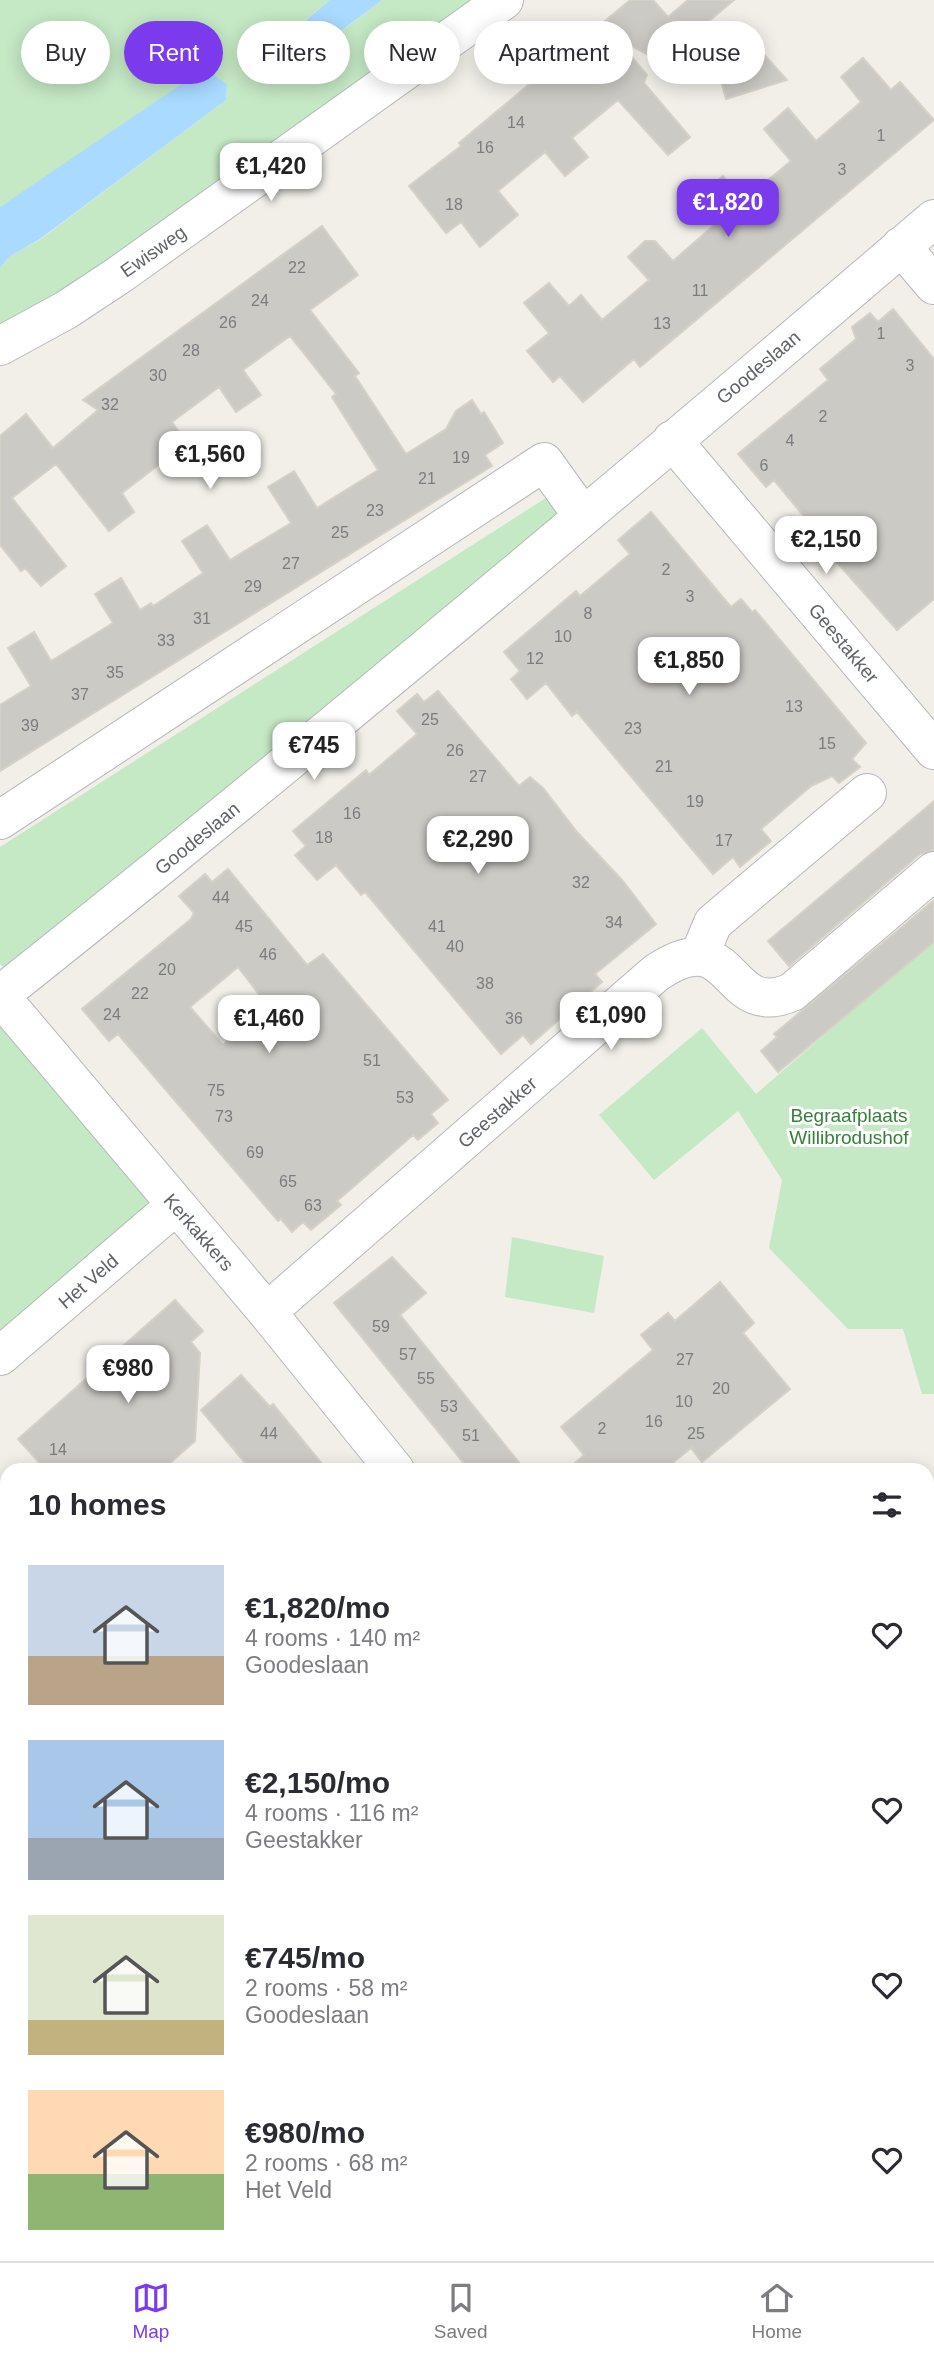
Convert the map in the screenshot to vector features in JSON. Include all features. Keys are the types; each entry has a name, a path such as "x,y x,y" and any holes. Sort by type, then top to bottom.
{"street":[{"name":"Ewisweg","path":"0,346 66,310 119,275 504,0"},
{"name":"Goodeslaan","path":"0,995 420,656 582,515 934,219"},
{"path":"901,246 934,285"},
{"name":"Geestakker","path":"673,440 934,750"},
{"path":"0,820 544,462 582,515"},
{"path":"867,793 713,923 700,954 722,964 746,992 762,999 775,999 792,992 934,871"},
{"name":"Geestakker","path":"267,1311 656,972 677,958 700,954"},
{"name":"Kerkakkers","path":"0,995 175,1206 267,1311 389,1463"},
{"name":"Het Veld","path":"0,1356 175,1206"}],"green space":[{"path":"0,0 330,0 304,21 237,21 237,84 350,84 350,24 382,0 471,0 442,21 364,21 364,78 95,273 0,326 0,268 9,257 41,239 226,100 227,85 38,183 0,207"},
{"path":"549,496 563,514 9,972 0,964 0,847"},
{"name":"Begraafplaats Willibrodushof","path":"934,940 934,1394 922,1394 903,1329 848,1329 769,1248 782,1180 738,1111 654,1180 599,1115 702,1028 756,1094"},
{"path":"0,1026 154,1201 0,1337"},
{"path":"512,1237 604,1256 594,1313 505,1297"}],"water":[{"path":"330,0 382,0 350,24 350,21 305,21"},
{"path":"223,81 227,84 226,100 40,239 9,257 0,268 0,207 182,84 223,84"}],"building":[{"path":"630,0 653,0 668,17 688,0 734,0 709,21 647,21 647,54 633,47 633,21 605,21"},
{"path":"765,56 787,80 726,99 722,84 765,84"},
{"path":"633,58 647,75 644,83 690,137 668,155 618,100 572,138 588,157 565,176 545,152 498,191 518,215 480,247 461,222 446,233 409,186 461,146 459,143 530,84 633,84"},
{"path":"863,58 891,90 900,82 934,120 640,367 634,359 583,402 560,376 553,382 527,351 549,333 524,303 549,283 569,306 581,295 602,320 649,280 628,257 645,241 655,241 673,261 720,220 699,196 723,176 735,191 743,189 762,212 755,191 791,161 764,129 788,108 816,141 861,102 841,77"},
{"path":"322,226 358,275 310,310 359,373 355,376 406,454 446,429 456,411 472,400 481,414 484,412 503,443 485,455 492,466 0,771 0,705 31,686 8,648 34,632 51,661 113,623 95,594 121,578 140,610 151,603 153,606 203,573 182,541 207,525 230,560 291,523 268,487 294,471 317,508 378,470 332,397 336,394 290,336 243,370 261,395 236,412 219,387 172,422 187,443 122,493 134,512 109,531 56,464 12,498 66,566 41,586 25,568 21,571 0,545 0,436 26,414 53,448 98,410 83,400"},
{"path":"893,309 934,359 934,599 897,630 833,558 818,539 820,536 774,480 766,487 738,454 828,380 820,369 856,339 852,327 870,313 878,322"},
{"path":"651,512 731,607 741,599 752,612 755,610 866,743 852,759 860,767 839,783 832,776 811,786 761,829 771,841 740,867 733,857 713,874 577,712 572,716 546,683 527,699 511,679 520,671 504,652 576,591 580,596 630,554 618,540"},
{"path":"438,691 519,786 530,777 543,788 656,924 595,974 602,982 531,1044 523,1035 501,1054 365,892 361,895 336,865 317,880 295,855 306,846 293,831 366,770 369,775 417,734 397,711 417,694 424,702"},
{"path":"934,801 934,850 920,854 789,966 768,941"},
{"path":"228,869 307,965 323,954 448,1100 431,1114 438,1123 418,1140 413,1135 337,1201 341,1205 311,1230 303,1222 292,1232 281,1219 278,1221 118,1034 109,1041 82,1009 191,919 194,913 179,896 205,874 212,882","holes":["238,967 268,1006 223,1045 190,1007"]},
{"path":"934,900 934,942 778,1072 761,1051 777,1037 774,1034"},
{"path":"392,1257 426,1293 400,1315 519,1463 464,1463 334,1303"},
{"path":"720,1282 754,1323 743,1333 790,1389 702,1462 691,1448 673,1463 575,1463 584,1455 561,1427 653,1350 641,1335 668,1313 675,1321"},
{"path":"175,1300 203,1331 191,1342 200,1353 195,1441 170,1463 40,1463 18,1439"},
{"path":"241,1375 270,1407 273,1404 321,1463 245,1463 201,1410"}]}
